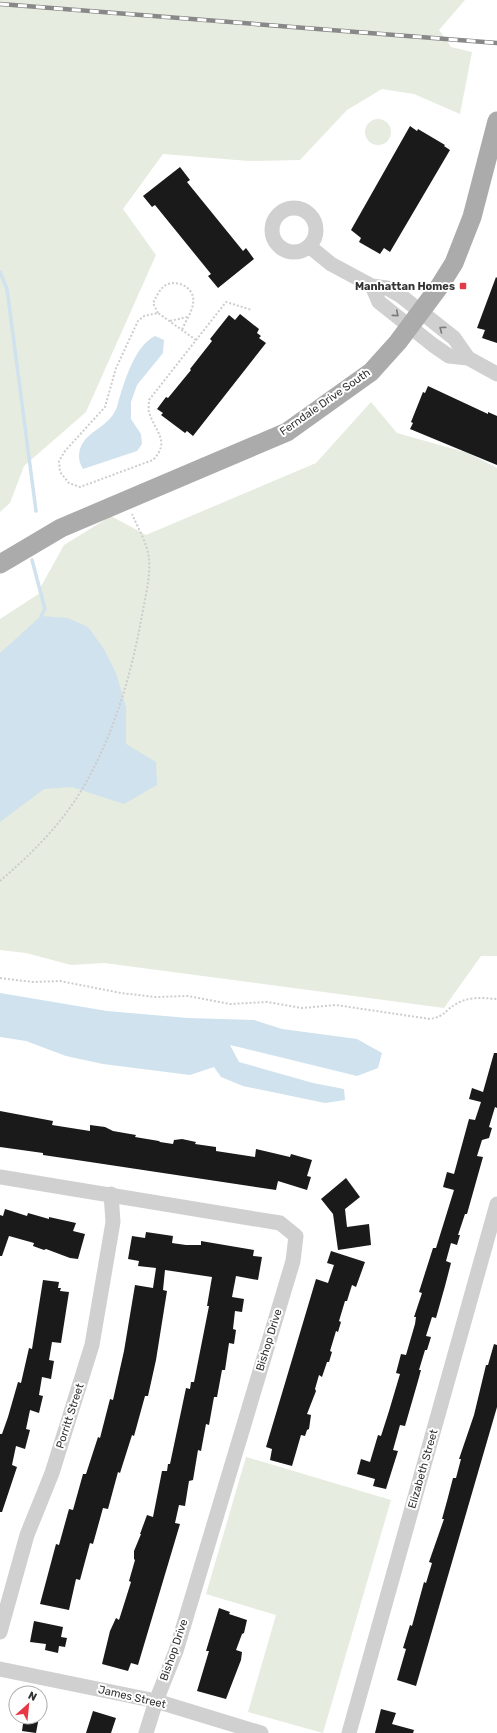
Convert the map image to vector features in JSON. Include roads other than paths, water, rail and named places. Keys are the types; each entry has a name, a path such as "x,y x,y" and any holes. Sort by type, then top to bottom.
{"main road":[{"name":"Ferndale Drive South","path":"0,564 61,528 287,432 370,372 398,342 439,288 454,263 472,217 497,121"}],"street":[{"path":"309,246 331,264 372,286 387,288 401,296 415,319 454,338 468,358 497,374"},
{"name":"Bishop Drive","path":"0,1177 112,1194 280,1223 296,1236 293,1261 176,1651 156,1701 146,1733"},
{"name":"Porritt Street","path":"0,1632 27,1535 52,1473 92,1345 113,1222 112,1194"},
{"name":"Elizabeth Street","path":"349,1733 497,1204"},
{"name":"James Street","path":"0,1669 156,1701 261,1733"}],"water":[{"path":"155,336 164,340 163,353 137,385 131,402 131,419 141,434 142,444 137,451 83,469 79,457 80,449 83,443 111,417 117,408 125,380 137,354 148,340"},
{"path":"41,616 68,618 88,627 104,649 116,673 126,707 126,744 156,762 157,785 124,804 72,787 44,789 0,822 0,653"},
{"path":"0,993 107,1011 188,1018 254,1020 282,1029 357,1039 382,1053 378,1068 357,1076 230,1045 239,1062 313,1083 344,1089 345,1100 325,1103 243,1086 221,1077 214,1067 190,1075 103,1064 66,1056 26,1041 0,1037"}],"waterway":[{"path":"0,272 7,289 36,511"},
{"path":"32,560 45,609 41,616"}],"railway":[{"path":"0,4 497,43"}],"place":[{"name":"Manhattan Homes","path":"463,286"}]}
